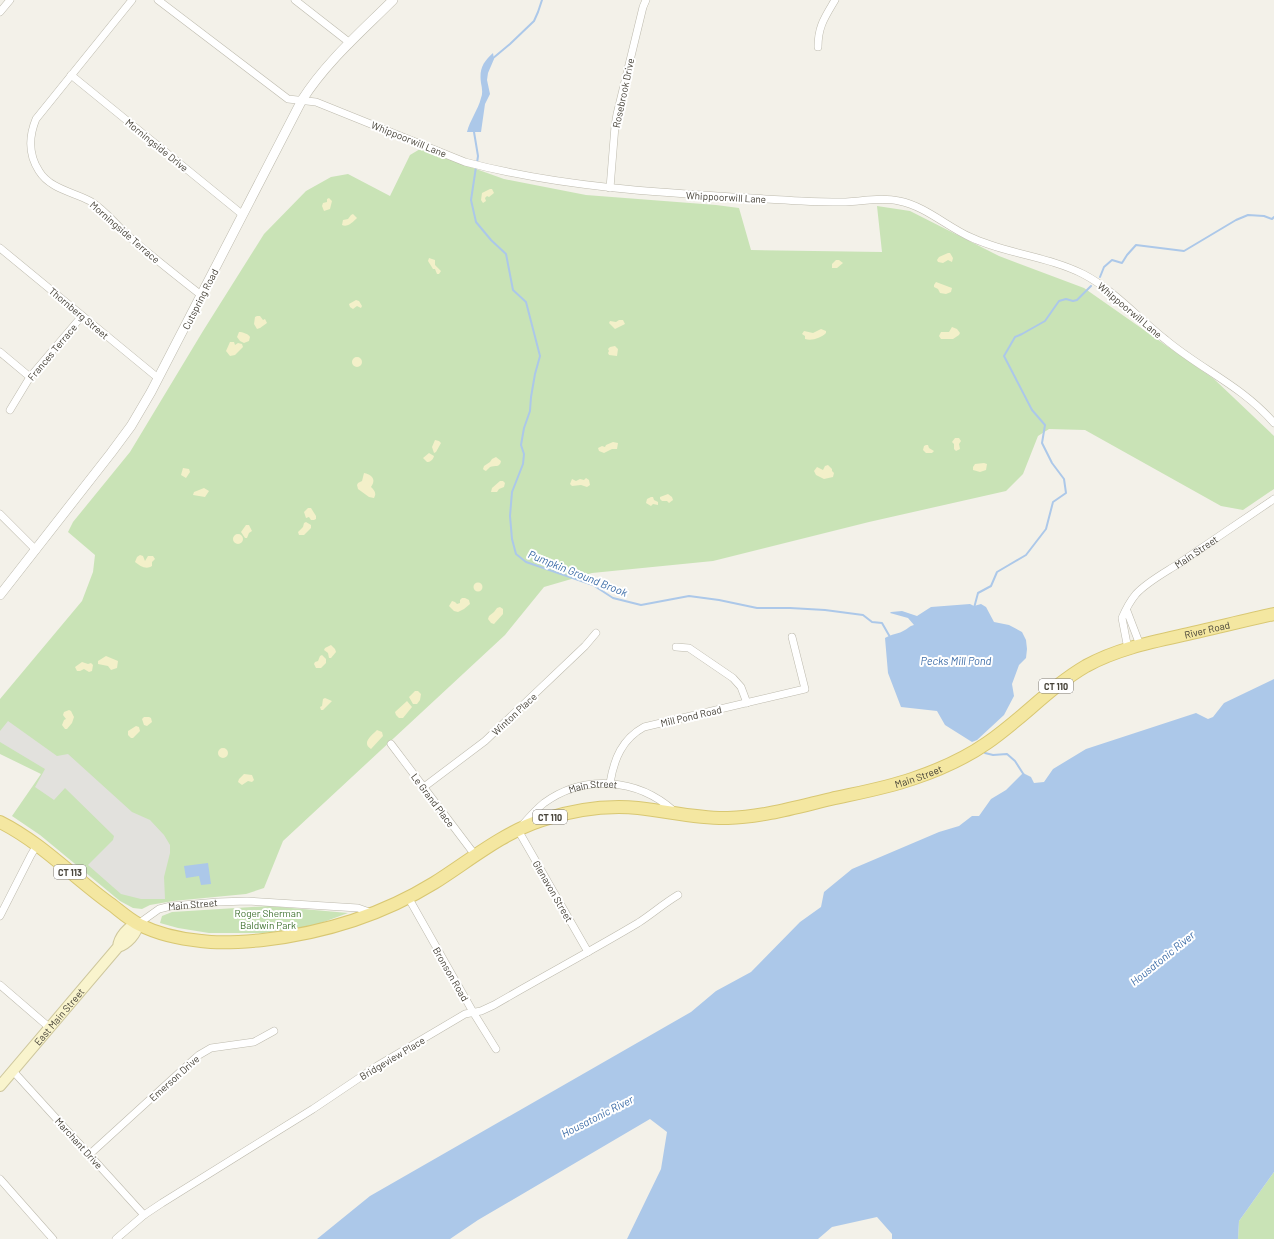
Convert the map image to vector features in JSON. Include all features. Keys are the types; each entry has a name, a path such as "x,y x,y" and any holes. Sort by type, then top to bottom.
{"main road":[{"name":"River Road","path":"1134,647 1274,614"},
{"name":"Main Street","path":"0,822 21,833 103,899 138,924 156,931 187,939 228,942 251,941 306,934 338,926 408,897 436,882 475,855 518,830 547,818 585,809 624,807 701,817 727,818 756,816 783,811 912,779 955,762 982,747 1052,689 1074,674 1103,658 1134,647"},
{"name":"East Main Street","path":"0,1086 118,947 126,943 136,933 138,924"}],"street":[{"path":"0,12 10,0"},
{"name":"Morningside Terrace","path":"132,0 40,112 30,136 32,154 39,172 58,188 91,201 99,207 132,240 201,296"},
{"name":"Whippoorwill Lane","path":"158,0 288,99 316,102 465,162 487,168 610,188 706,196 817,202 846,202 888,199 914,206 970,237 992,246 1061,265 1084,275 1119,299 1167,341 1241,392 1274,423"},
{"path":"295,0 350,43"},
{"name":"Cutspring Road","path":"0,595 132,426 302,100 318,76 393,0"},
{"name":"Rosebrook Drive","path":"610,188 615,126 643,7 646,0"},
{"path":"818,47 818,34 834,0"},
{"name":"Morningside Drive","path":"71,74 243,215"},
{"name":"Thornberg Street","path":"0,248 158,378"},
{"name":"Frances Terrace","path":"10,410 30,377 82,316"},
{"path":"0,352 30,377"},
{"name":"Main Street","path":"1134,647 1122,620 1132,599 1145,586 1274,499"},
{"path":"0,514 36,550"},
{"path":"1127,611 1134,647"},
{"name":"Winton Place","path":"424,786 485,741 585,646 596,633"},
{"name":"Mill Pond Road","path":"610,783 612,770 626,740 634,732 644,727 805,689 792,637"},
{"path":"676,647 689,648 733,678 741,687 747,703"},
{"name":"Le Grand Place","path":"391,744 475,855"},
{"name":"Main Street","path":"518,830 540,806 572,789 587,785 610,783 624,786 650,795 664,802 676,813"},
{"name":"Glenavon Street","path":"518,830 588,952"},
{"path":"0,916 30,855 37,845"},
{"name":"Bridgeview Place","path":"116,1239 144,1215 313,1109 377,1066 465,1014 481,1011 494,1005 588,952 653,914 663,904 678,895"},
{"name":"Bronson Road","path":"408,897 473,1012 496,1049"},
{"name":"Main Street","path":"138,924 159,909 171,906 218,902 247,901 358,908 372,913"},
{"path":"0,985 50,1028"},
{"name":"Emerson Drive","path":"90,1154 202,1053 217,1047 254,1042 274,1031"},
{"name":"Marchant Drive","path":"13,1071 144,1215"},
{"path":"0,1179 53,1239"}],"green space":[{"path":"420,149 504,179 586,195 739,208 751,250 882,252 877,206 910,211 999,256 1084,288 1214,379 1274,436 1274,489 1243,510 1221,506 1085,430 1049,429 1038,436 1023,474 1006,491 869,522 713,561 592,573 544,587 505,635 283,841 264,888 246,894 173,901 150,905 142,909 133,908 120,901 40,835 12,816 41,774 0,754 0,699 82,601 93,572 95,555 68,532 73,522 130,452 264,234 306,191 331,177 348,174 390,196 410,155"},
{"name":"Roger Sherman Baldwin Park","path":"269,906 348,913 310,927 264,933 209,933 178,928 160,923 162,916 172,912"},
{"path":"1274,1172 1274,1239 1238,1239 1239,1221"}],"sand":[{"path":"492,189 494,193 489,197 487,196 485,198 486,201 483,203 481,200 482,193"},
{"path":"329,198 332,201 330,209 324,211 322,206 323,203 327,202 327,199"},
{"path":"353,214 357,218 352,223 344,226 342,225 343,220 348,219"},
{"path":"950,253 953,258 952,262 948,260 943,263 938,262 937,260 939,257"},
{"path":"429,258 435,260 435,265 441,271 439,274 437,274 435,269 433,269 428,261"},
{"path":"836,260 843,263 837,268 832,268 832,264"},
{"path":"936,282 952,288 951,292 946,294 940,293 938,289 934,287"},
{"path":"356,300 359,301 362,306 361,308 357,306 353,309 349,304"},
{"path":"260,316 263,320 265,319 267,323 257,329 254,324 255,317"},
{"path":"623,320 625,324 615,329 609,323 610,321 616,322"},
{"path":"952,327 957,329 960,333 959,335 953,339 941,339 939,336 941,332 949,332"},
{"path":"821,329 826,331 826,333 816,339 805,339 805,336 802,334 804,331 813,333"},
{"path":"239,332 245,333 249,336 249,341 244,343 240,341 237,337"},
{"path":"230,342 234,342 235,345 238,343 242,344 243,347 235,355 230,356 226,351"},
{"path":"615,346 618,349 617,356 609,355 608,349"},
{"path":"355,357 359,357 361,358 361,366 355,367 352,364 352,360"},
{"path":"955,438 959,438 961,441 959,444 960,449 956,451 952,442"},
{"path":"435,440 441,443 434,453 432,447"},
{"path":"613,442 618,443 617,449 612,449 604,453 599,451 598,448 602,446 605,447"},
{"path":"926,445 934,451 932,453 926,453 923,450 924,446"},
{"path":"429,453 434,456 433,459 427,462 423,458"},
{"path":"496,457 501,461 500,465 490,467 486,471 483,469 484,466"},
{"path":"975,464 987,464 986,470 980,472 973,470"},
{"path":"828,465 834,473 833,477 824,479 816,475 814,471 817,467 823,470 825,466"},
{"path":"183,468 189,469 190,472 186,478 181,475"},
{"path":"364,473 373,478 371,487 375,493 374,498 369,497 358,489 357,485 362,481"},
{"path":"586,478 589,480 590,485 587,487 581,485 572,486 570,484 572,479 576,481 580,479 584,480"},
{"path":"500,481 505,483 504,487 499,489 497,492 491,492 492,488"},
{"path":"204,488 209,491 205,497 193,495 194,492"},
{"path":"668,494 673,500 669,503 660,499 660,497"},
{"path":"651,497 658,502 658,505 653,504 651,506 646,503 647,499"},
{"path":"308,508 311,508 316,516 316,519 311,520 309,517 306,518 304,512"},
{"path":"306,522 311,525 311,528 304,535 299,535 298,532"},
{"path":"246,525 249,525 252,531 249,533 247,538 245,538 241,532"},
{"path":"238,534 243,539 238,544 233,539"},
{"path":"140,555 143,556 145,561 148,556 153,556 155,559 152,562 152,566 145,568 135,562 137,557"},
{"path":"478,582 483,587 478,592 473,587"},
{"path":"462,598 469,600 470,604 464,609 458,612 454,611 449,606 452,601 457,604 460,603"},
{"path":"500,607 503,609 503,614 494,624 491,623 488,619 489,616"},
{"path":"331,645 336,652 331,658 329,658 328,653 324,650"},
{"path":"322,655 326,659 326,663 321,668 316,668 314,664"},
{"path":"106,656 118,661 117,668 111,670 108,666 98,664 98,661"},
{"path":"82,662 88,664 91,663 93,665 92,671 89,672 84,669 77,671 75,667"},
{"path":"415,691 418,691 421,694 420,700 417,704 413,704 409,697"},
{"path":"325,698 332,701 323,710 321,710 320,707 322,706 323,699"},
{"path":"407,701 412,707 403,718 399,718 395,712"},
{"path":"69,710 74,717 72,723 67,729 65,729 62,725 66,719 63,715 64,712"},
{"path":"144,717 151,718 152,722 147,726 144,725 142,719"},
{"path":"136,726 139,727 140,731 133,738 131,738 128,735 128,731"},
{"path":"377,730 382,732 383,736 371,749 368,747 367,742"},
{"path":"221,748 225,748 227,749 227,757 221,758 218,755 218,751"},
{"path":"244,774 252,775 254,780 252,782 248,781 242,785 238,782"}],"shaded area":[{"path":"8,721 57,756 68,754 132,812 150,820 164,835 170,845 170,853 164,877 165,899 141,899 121,894 88,865 113,840 114,836 65,788 54,800 35,787 45,769 0,742 0,731"}],"water":[{"path":"493,53 494,59 488,73 487,80 490,94 485,104 481,132 467,132 482,96 482,66"},
{"name":"Pecks Mill Pond","path":"970,604 974,606 981,604 986,607 994,622 1009,625 1022,632 1026,640 1027,649 1026,658 1019,665 1012,684 1014,696 1004,715 977,740 972,742 945,725 937,711 901,707 888,673 885,638 914,625 908,618 890,613 891,612 902,611 917,616 931,607"},
{"name":"Housatonic River","path":"1274,679 1274,1172 1239,1221 1238,1239 892,1239 892,1234 877,1217 832,1227 818,1239 627,1239 661,1169 667,1132 650,1119 478,1220 450,1239 317,1239 370,1196 691,1012 716,991 751,972 800,922 821,907 824,892 852,869 939,832 959,826 972,816 979,816 991,799 1006,790 1023,773 1031,777 1034,783 1044,782 1053,769 1086,749 1196,713 1208,719 1213,717 1224,703"},
{"path":"208,863 211,884 201,885 199,876 186,878 184,866"}],"waterway":[{"name":"Pumpkin Ground Brook","path":"492,59 534,21 542,0"},
{"name":"Pumpkin Ground Brook","path":"475,130 474,132 478,156 477,163"},
{"name":"Pumpkin Ground Brook","path":"476,167 471,200 476,222 491,240 506,254 513,290 526,302 540,356 535,374 530,411 524,428 521,445 524,454 523,464 512,492 510,516 512,539 516,554 526,562 593,585 613,598 641,605 689,596 719,600 757,608 825,610 863,615 872,622 882,623 890,637"},
{"path":"1100,277 1104,267 1112,260 1122,263 1136,245 1184,251 1236,220 1248,215 1264,216 1272,219 1274,217"},
{"path":"974,608 978,593 991,586 997,572 1026,555 1046,529 1053,502 1066,493 1064,479 1052,463 1042,443 1045,425 1032,410 1004,356 1015,337 1045,321 1059,301 1066,299 1073,301 1077,300 1091,286"},
{"path":"984,751 985,753 993,755 1007,754 1015,761 1024,775"}]}
